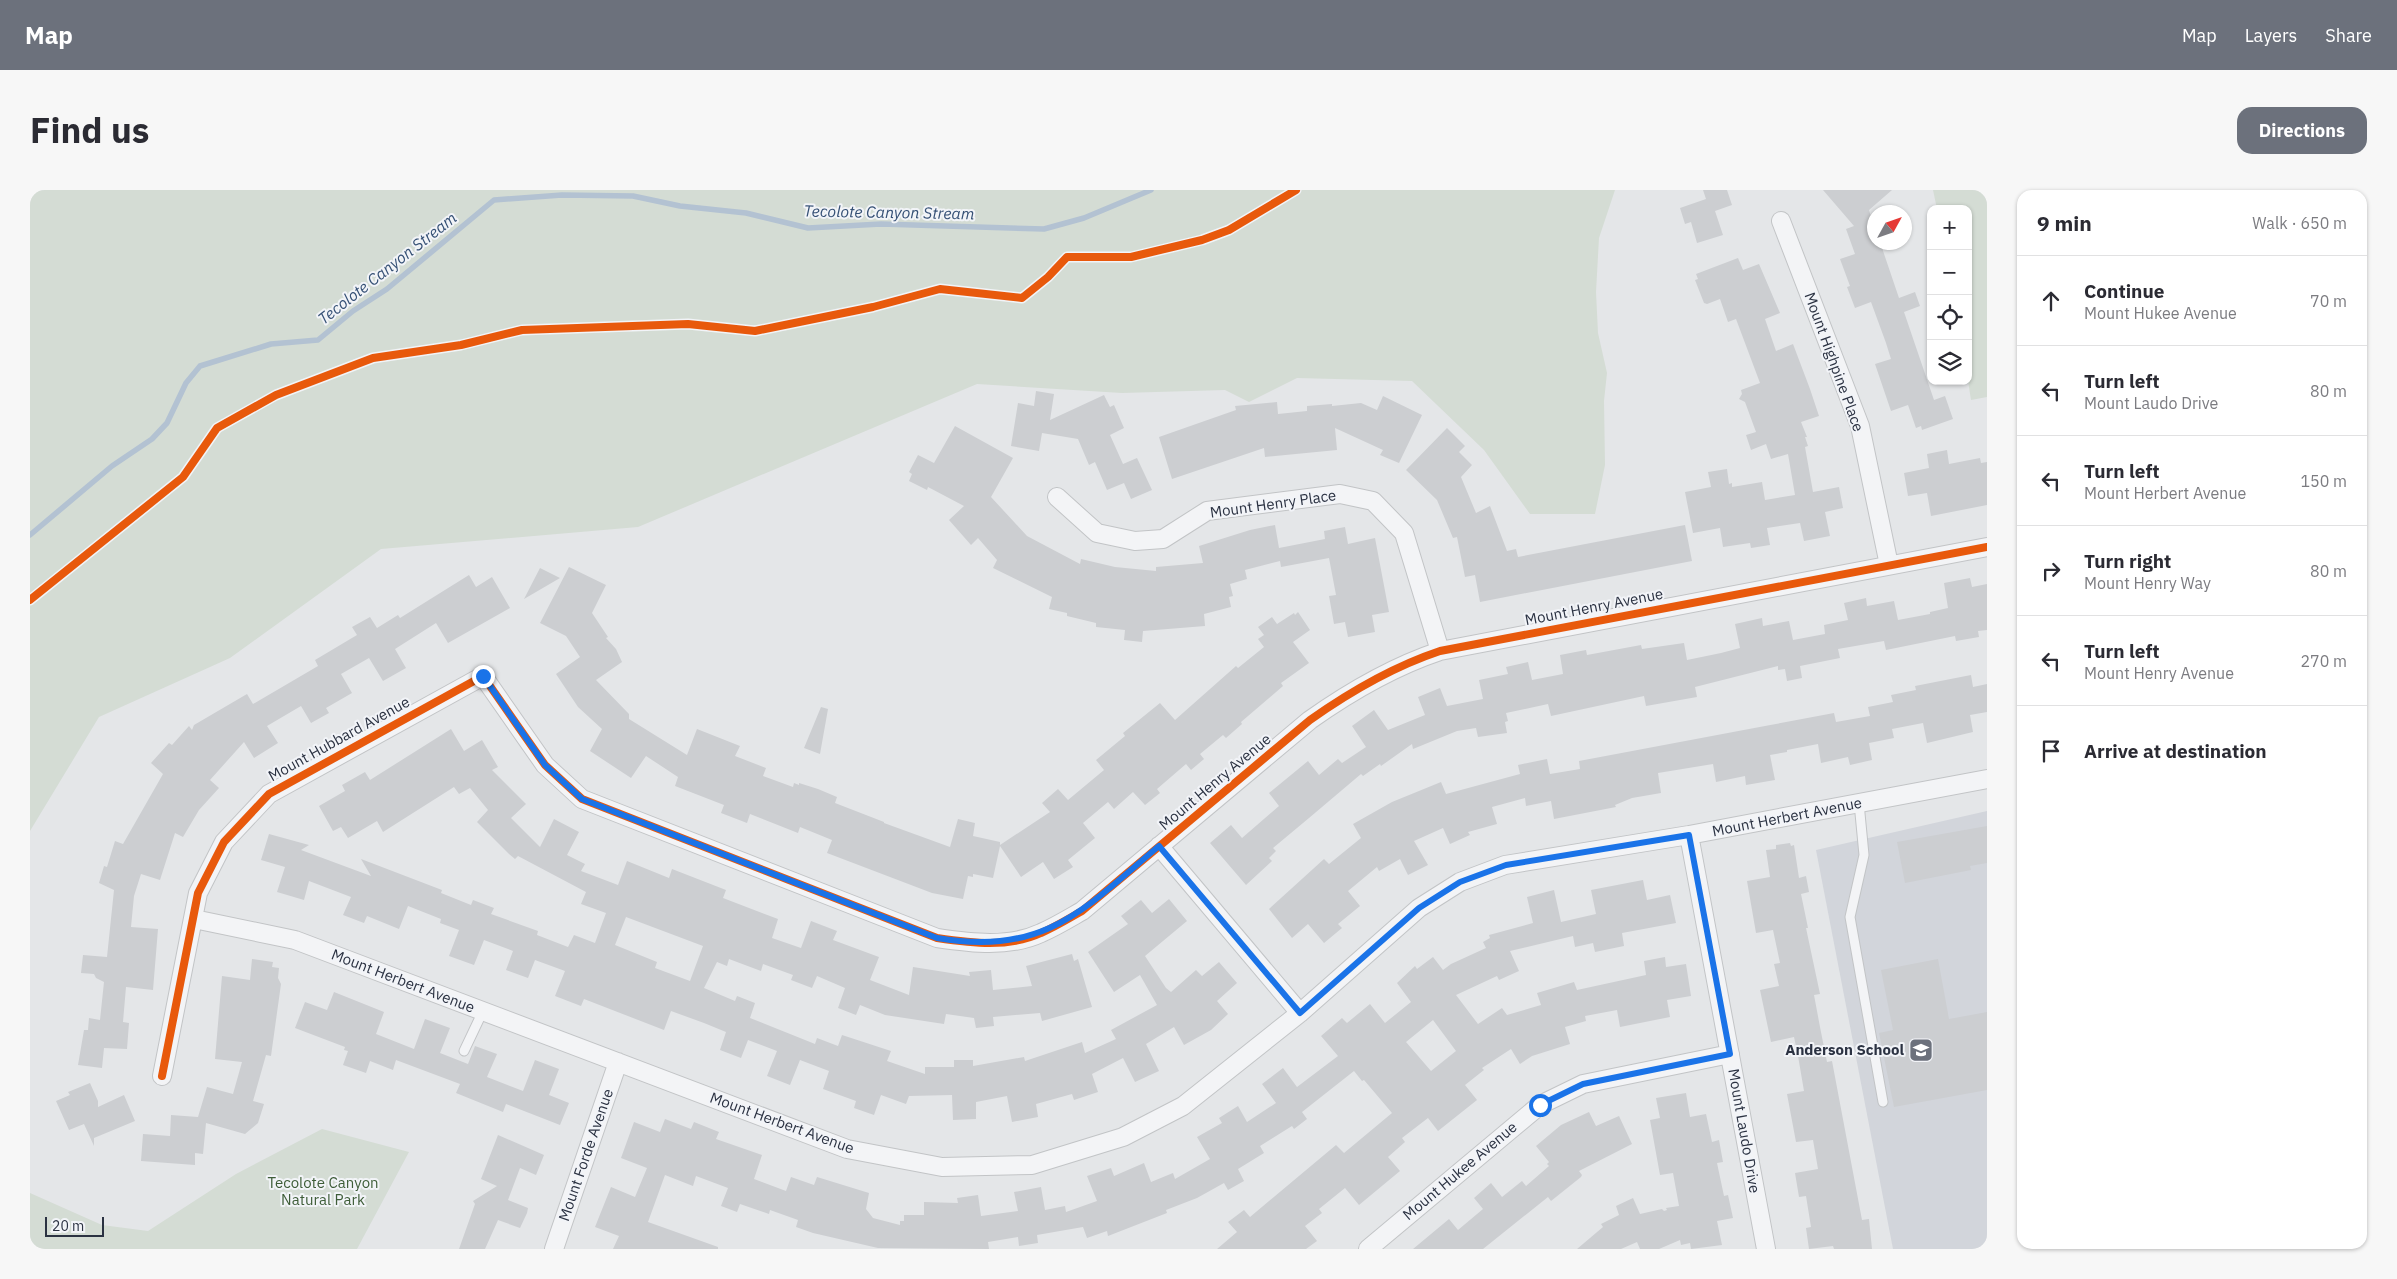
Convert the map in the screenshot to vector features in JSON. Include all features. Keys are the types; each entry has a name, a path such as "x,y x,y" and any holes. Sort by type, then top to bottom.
{"street":[{"name":"Mount Highpine Place","path":"1781,221 1860,426 1889,565"},
{"name":"Mount Henry Place","path":"1057,497 1097,533 1135,542 1163,539 1207,511 1340,494 1374,501 1404,533 1440,651"},
{"name":"Mount Henry Avenue","path":"483,676 545,765 582,799 937,938 969,943 999,943 1039,934 1082,911 1310,720 1342,697 1409,661 1440,651 1987,546"},
{"name":"Mount Hubbard Avenue","path":"162,1076 198,893 224,842 269,794 483,676"},
{"name":"Mount Herbert Avenue","path":"194,919 295,940 847,1149 942,1167 1032,1165 1123,1137 1183,1106 1300,1013 1419,908 1460,882 1506,865 1689,835 1987,779"},
{"name":"Mount Laudo Drive","path":"1689,835 1766,1249"},
{"path":"1159,846 1300,1013"},
{"name":"Mount Hukee Avenue","path":"1368,1249 1540,1105 1583,1084 1730,1054"},
{"name":"Mount Forde Avenue","path":"554,1249 618,1062"}],"lane":[{"path":"1859,803 1864,855 1850,917 1883,1102"},
{"path":"464,1051 482,1011"}],"shaded area":[{"name":"Anderson School","path":"1987,811 1987,1249 1893,1249 1816,850"}],"green space":[{"path":"30,190 1615,190 1599,238 1596,292 1598,333 1607,373 1604,401 1605,465 1595,514 1530,514 1484,450 1412,381 1297,378 1249,402 1225,390 1122,393 977,384 638,527 381,549 230,658 99,717 30,831"},
{"path":"1933,190 1987,190 1987,397 1971,400 1969,385 1972,385 1972,205 1936,205"},
{"name":"Tecolote Canyon Natural Park","path":"322,1129 409,1152 357,1249 30,1249 30,1193 102,1225 148,1231 236,1174"}],"building":[{"path":"1703,190 1727,190 1732,205 1715,211 1723,235 1697,243 1691,222 1685,224 1680,208 1706,199"},
{"path":"1823,190 1892,190 1875,205 1867,205 1867,250 1883,250 1899,298 1915,292 1920,306 1904,312 1927,379 1927,385 1929,385 1934,400 1945,396 1953,419 1922,430 1921,426 1916,428 1908,405 1891,411 1875,364 1891,359 1886,343 1871,302 1855,308 1847,287 1850,286 1840,259 1855,254 1846,229 1854,226"},
{"path":"1738,258 1743,270 1759,264 1780,313 1765,319 1776,351 1793,344 1819,416 1801,422 1807,437 1805,437 1808,446 1805,447 1813,492 1839,487 1843,508 1825,512 1830,536 1804,541 1800,523 1767,528 1770,545 1751,548 1750,543 1723,547 1720,528 1693,533 1685,492 1711,487 1708,472 1727,469 1729,484 1732,483 1732,487 1762,482 1765,500 1795,495 1788,454 1771,459 1766,444 1751,450 1746,435 1756,432 1745,402 1739,399 1742,394 1741,390 1760,383 1736,319 1728,322 1720,299 1707,304 1704,303 1695,280 1698,279 1696,274"},
{"path":"1036,391 1054,394 1050,420 1104,395 1110,407 1114,405 1124,428 1110,435 1123,464 1137,458 1152,490 1131,499 1124,483 1107,490 1095,462 1089,465 1078,439 1042,433 1039,451 1011,446 1018,403 1034,406"},
{"path":"1383,396 1422,415 1399,463 1380,455 1383,450 1335,428 1337,450 1265,457 1264,448 1172,479 1159,437 1236,410 1235,406 1277,402 1278,414 1307,411 1307,406 1332,404 1332,406 1361,403 1377,410"},
{"path":"955,426 1013,458 991,497 1027,536 1080,564 1081,559 1115,567 1156,571 1156,567 1203,563 1199,546 1250,530 1275,525 1279,548 1325,539 1324,531 1345,527 1348,544 1375,538 1389,612 1372,615 1375,632 1348,637 1345,622 1334,624 1329,596 1336,595 1329,558 1281,567 1280,561 1245,570 1247,579 1230,584 1233,596 1229,597 1231,607 1204,614 1205,626 1143,631 1142,642 1124,640 1125,630 1096,627 1096,623 1067,616 1067,613 1049,609 1052,597 993,568 997,560 978,538 971,545 949,520 964,506 928,487 927,490 909,481 912,474 909,472 918,455 934,463"},
{"path":"1447,428 1465,446 1459,452 1472,465 1461,477 1476,513 1490,506 1507,551 1516,549 1518,557 1685,525 1692,561 1480,602 1475,575 1465,577 1457,537 1453,538 1437,500 1406,470"},
{"path":"1947,450 1949,464 1980,458 1981,463 1987,462 1987,505 1931,516 1927,493 1908,496 1904,473 1929,468 1927,454"},
{"path":"569,567 606,585 592,613 608,637 606,638 616,649 622,662 596,680 629,714 629,719 687,755 697,729 740,746 735,756 766,768 763,776 793,787 794,783 799,785 799,783 818,789 837,797 835,803 950,847 958,819 975,823 973,836 1000,842 1000,845 1050,812 1042,803 1058,789 1068,800 1104,770 1096,760 1125,736 1123,733 1160,703 1175,720 1236,666 1238,668 1264,647 1258,639 1264,635 1258,627 1272,617 1277,624 1298,612 1310,630 1293,642 1309,663 1281,683 1283,686 1241,722 1242,724 1226,738 1223,735 1200,754 1204,759 1191,770 1186,764 1157,789 1160,793 1145,805 1133,792 1114,809 1108,802 1083,823 1095,838 1068,860 1073,867 1054,879 1043,862 1021,877 1000,846 993,878 973,874 973,877 968,876 963,899 932,893 827,853 832,840 800,827 798,833 750,814 747,823 721,813 724,805 675,786 678,777 646,756 631,778 590,751 602,729 578,707 556,674 580,657 566,636 540,623"},
{"path":"540,568 560,578 524,599"},
{"path":"469,575 476,587 492,577 510,608 448,643 436,623 395,649 406,668 383,681 369,658 341,674 352,693 326,708 329,713 311,723 301,706 267,726 278,743 254,758 244,742 210,780 219,788 199,810 183,837 175,833 160,880 141,874 134,896 131,927 158,929 153,990 126,987 123,1022 129,1023 127,1049 104,1048 102,1068 78,1065 84,1030 88,1030 89,1018 100,1020 104,982 96,978 94,974 81,973 83,955 107,957 114,890 99,883 104,866 107,867 115,841 123,844 163,774 151,763 169,743 172,745 189,726 192,730 194,725 247,694 253,704 318,666 315,660 357,635 352,627 370,617 377,628 398,615 400,618"},
{"path":"1970,578 1972,587 1987,584 1987,630 1978,631 1979,637 1956,641 1955,636 1886,650 1884,641 1838,649 1840,658 1800,666 1802,678 1787,681 1785,669 1778,670 1778,666 1695,687 1697,697 1646,706 1644,696 1551,716 1548,704 1506,713 1508,721 1505,722 1507,733 1478,737 1476,728 1457,731 1413,749 1412,744 1381,766 1380,764 1363,776 1361,774 1273,848 1276,851 1269,858 1272,861 1246,885 1210,843 1231,825 1242,838 1279,806 1269,793 1308,761 1319,775 1338,759 1342,763 1366,747 1352,726 1374,710 1388,730 1425,715 1418,697 1440,688 1447,706 1483,699 1479,680 1508,674 1506,667 1528,662 1532,680 1563,674 1560,655 1586,650 1587,655 1641,645 1642,649 1684,643 1687,660 1721,653 1740,648 1735,624 1762,618 1763,626 1789,621 1793,640 1825,634 1824,625 1848,620 1844,603 1866,598 1867,606 1894,601 1898,620 1930,614 1930,612 1948,608 1944,583"},
{"path":"1971,675 1973,687 1987,684 1987,712 1970,715 1973,732 1927,743 1923,723 1892,729 1894,738 1869,743 1872,760 1850,765 1848,757 1821,763 1818,744 1787,750 1787,752 1770,755 1775,780 1746,785 1745,776 1716,782 1713,764 1658,773 1661,793 1632,798 1615,805 1616,807 1554,819 1551,801 1526,806 1525,798 1492,807 1497,824 1468,832 1470,835 1450,844 1443,828 1414,841 1428,865 1408,875 1400,859 1379,871 1377,867 1348,891 1360,906 1338,924 1342,928 1324,943 1308,924 1292,938 1269,909 1324,859 1329,864 1361,838 1353,824 1392,802 1441,782 1446,794 1520,774 1518,765 1547,759 1550,774 1580,769 1579,761 1834,713 1836,722 1870,716 1868,707 1893,702 1891,695 1916,690 1915,686"},
{"path":"821,707 828,709 820,754 804,748"},
{"path":"451,729 464,751 482,740 498,767 492,770 526,804 511,818 540,847 554,819 579,832 567,855 585,864 581,871 618,885 627,861 669,878 672,869 726,890 723,898 778,919 772,938 801,948 811,921 837,931 833,940 879,957 870,980 909,995 913,967 970,976 969,972 991,970 993,990 1032,986 1026,966 1072,954 1074,961 1078,959 1092,1007 1042,1021 1040,1013 993,1017 994,1026 976,1028 974,1018 946,1014 944,1024 885,1015 860,1005 856,1015 838,1008 845,988 817,976 812,988 791,980 793,975 763,964 761,971 729,959 727,966 717,962 704,988 735,1001 737,996 755,1003 750,1018 815,1044 817,1038 838,1046 842,1035 891,1051 887,1061 925,1074 925,1067 954,1067 954,1060 973,1060 973,1066 1024,1057 1025,1061 1082,1042 1085,1053 1116,1039 1111,1030 1157,1005 1140,975 1114,992 1088,952 1128,924 1121,916 1141,900 1152,913 1169,899 1187,921 1145,956 1166,988 1171,992 1196,970 1202,976 1219,962 1237,983 1217,1001 1228,1014 1211,1030 1184,1045 1174,1027 1146,1044 1159,1071 1135,1082 1123,1058 1092,1074 1098,1092 1074,1100 1072,1094 1036,1104 1038,1117 1012,1122 1007,1096 976,1102 976,1119 953,1120 952,1095 909,1096 906,1104 881,1095 874,1115 854,1108 856,1101 823,1089 829,1071 800,1060 790,1085 767,1076 777,1051 748,1040 741,1058 720,1050 726,1032 704,1023 671,1011 664,1030 584,999 581,1006 555,996 565,971 535,960 528,978 506,970 513,951 484,940 474,965 449,956 459,930 440,923 441,919 408,906 399,929 367,916 364,923 343,915 351,897 309,881 304,900 277,892 285,867 261,860 269,834 309,845 301,850 371,876 361,859 442,890 441,893 471,905 473,900 494,908 491,914 538,931 537,935 568,947 574,935 595,943 606,913 581,904 586,892 518,856 515,859 509,854 477,822 488,810 470,788 459,794 454,787 383,832 377,821 348,838 341,827 333,831 319,806 345,791 342,785 365,772 370,780","holes":["626,917 703,946 690,981 655,968 657,962 615,945"]},
{"path":"1987,826 1987,863 1970,866 1971,870 1905,883 1897,842"},
{"path":"1790,843 1791,846 1794,845 1799,878 1806,876 1809,892 1801,894 1820,994 1814,995 1827,1062 1832,1061 1862,1220 1869,1219 1872,1249 1834,1249 1833,1246 1809,1249 1806,1228 1811,1227 1806,1196 1799,1197 1795,1173 1818,1169 1813,1140 1796,1142 1787,1094 1804,1091 1794,1037 1771,1042 1760,990 1779,986 1774,964 1780,963 1773,930 1756,933 1747,881 1770,877 1766,850 1776,849 1776,845"},
{"path":"1643,880 1647,900 1670,895 1676,923 1622,933 1624,946 1595,952 1593,943 1575,947 1573,936 1510,951 1519,971 1499,980 1497,976 1456,995 1478,1024 1502,1008 1507,1015 1541,1005 1537,993 1574,982 1577,990 1646,975 1644,961 1665,957 1666,967 1686,964 1691,996 1667,1000 1670,1017 1620,1027 1617,1010 1585,1016 1586,1021 1565,1027 1570,1044 1532,1056 1520,1064 1511,1049 1482,1068 1484,1070 1465,1085 1477,1100 1438,1131 1428,1118 1402,1138 1405,1142 1388,1157 1400,1171 1359,1205 1345,1188 1319,1209 1322,1213 1305,1226 1317,1241 1306,1249 1217,1249 1237,1232 1228,1222 1244,1210 1250,1217 1336,1145 1344,1153 1392,1113 1354,1071 1302,1112 1307,1119 1294,1129 1292,1126 1260,1146 1264,1153 1238,1169 1244,1181 1228,1190 1224,1183 1197,1198 1166,1210 1167,1213 1108,1236 1107,1231 1087,1238 1083,1227 1037,1235 1038,1243 1019,1246 1018,1237 988,1242 989,1249 878,1248 813,1233 796,1227 798,1220 770,1210 769,1214 740,1204 737,1212 721,1206 728,1188 696,1176 693,1186 665,1175 648,1222 718,1247 718,1249 613,1249 619,1236 595,1227 611,1187 635,1197 647,1168 621,1158 634,1122 660,1132 665,1119 691,1129 694,1122 719,1132 716,1139 762,1155 754,1179 786,1191 791,1177 814,1185 817,1177 869,1193 866,1209 873,1218 900,1225 900,1221 904,1221 904,1215 924,1215 924,1202 958,1203 957,1198 978,1195 981,1216 1018,1211 1014,1192 1041,1187 1045,1210 1065,1206 1066,1212 1097,1201 1087,1176 1111,1168 1114,1176 1144,1163 1151,1182 1173,1173 1175,1179 1210,1159 1197,1137 1222,1123 1219,1118 1238,1106 1247,1122 1276,1103 1262,1084 1283,1068 1297,1087 1338,1056 1321,1036 1342,1018 1347,1023 1370,1004 1385,1023 1411,1002 1397,983 1415,966 1417,969 1433,957 1443,970 1451,964 1486,948 1483,942 1490,938 1489,935 1533,923 1527,897 1554,890 1561,922 1596,914 1591,890","holes":["1433,1020 1456,1051 1431,1071 1406,1042"]},
{"path":"252,959 273,962 272,967 279,968 278,978 281,984 271,1056 266,1055 253,1101 264,1104 258,1123 245,1134 206,1123 203,1154 195,1153 195,1165 141,1161 143,1134 170,1136 171,1115 198,1117 207,1087 233,1094 242,1062 215,1059 222,976 250,980"},
{"path":"1938,959 1949,1019 1987,1012 1987,1090 1894,1107 1879,1033 1893,1030 1881,970"},
{"path":"334,992 384,1012 376,1034 414,1049 425,1019 450,1028 440,1053 468,1064 475,1046 497,1054 487,1077 523,1091 535,1060 559,1069 549,1095 569,1103 560,1125 506,1104 503,1112 456,1093 460,1084 396,1060 393,1070 370,1061 366,1073 343,1065 348,1051 344,1050 345,1047 295,1028 305,1002 327,1010"},
{"path":"90,1083 98,1101 98,1107 124,1095 135,1121 94,1138 94,1146 84,1124 69,1130 56,1101 70,1095 68,1092"},
{"path":"1686,1093 1690,1117 1706,1114 1712,1142 1719,1140 1723,1162 1717,1163 1724,1196 1728,1195 1733,1218 1717,1221 1722,1245 1691,1249 1690,1243 1681,1245 1680,1240 1659,1249 1640,1249 1637,1242 1621,1249 1577,1249 1603,1227 1601,1224 1619,1215 1616,1206 1633,1198 1640,1214 1662,1209 1664,1211 1667,1210 1666,1208 1679,1206 1673,1173 1660,1175 1650,1120 1660,1118 1656,1098"},
{"path":"1589,1112 1596,1126 1619,1116 1632,1144 1579,1171 1582,1175 1581,1177 1551,1201 1548,1197 1483,1249 1413,1249 1449,1219 1458,1230 1483,1209 1474,1198 1491,1183 1502,1197 1522,1181 1526,1186 1549,1166 1547,1164 1549,1162 1536,1146 1561,1125"},
{"path":"498,1135 544,1155 536,1175 520,1168 508,1200 528,1208 527,1213 520,1228 498,1220 485,1249 459,1249 475,1204 473,1201 497,1186 481,1179"}],"waterway":[{"name":"Tecolote Canyon Stream","path":"30,535 112,466 152,439 167,423 186,383 200,366 271,344 318,340 353,311 387,289 494,200 562,195 633,196 680,206 746,213 808,228 881,224 1044,229 1084,218 1151,190"}],"cycle path":[{"path":"30,600 183,477 217,428 276,395 373,358 461,345 522,330 688,324 755,331 873,307 940,289 1022,298 1048,277 1067,257 1131,257 1202,240 1229,230 1296,190"},
{"path":"162,1076 198,893 224,842 269,794 483,676 545,765 582,799 937,938 976,943 1016,941 1041,933 1082,911 1310,720 1372,681 1422,657 1440,651 1987,547"}],"place":[{"name":"Anderson School","path":"1921,1050"}],"route":[{"path":"483,676 545,765 582,799 937,938 969,943 999,943 1039,934 1082,911 1159,846 1300,1013 1419,908 1460,882 1506,865 1689,835 1730,1054 1583,1084 1540,1105"}]}
